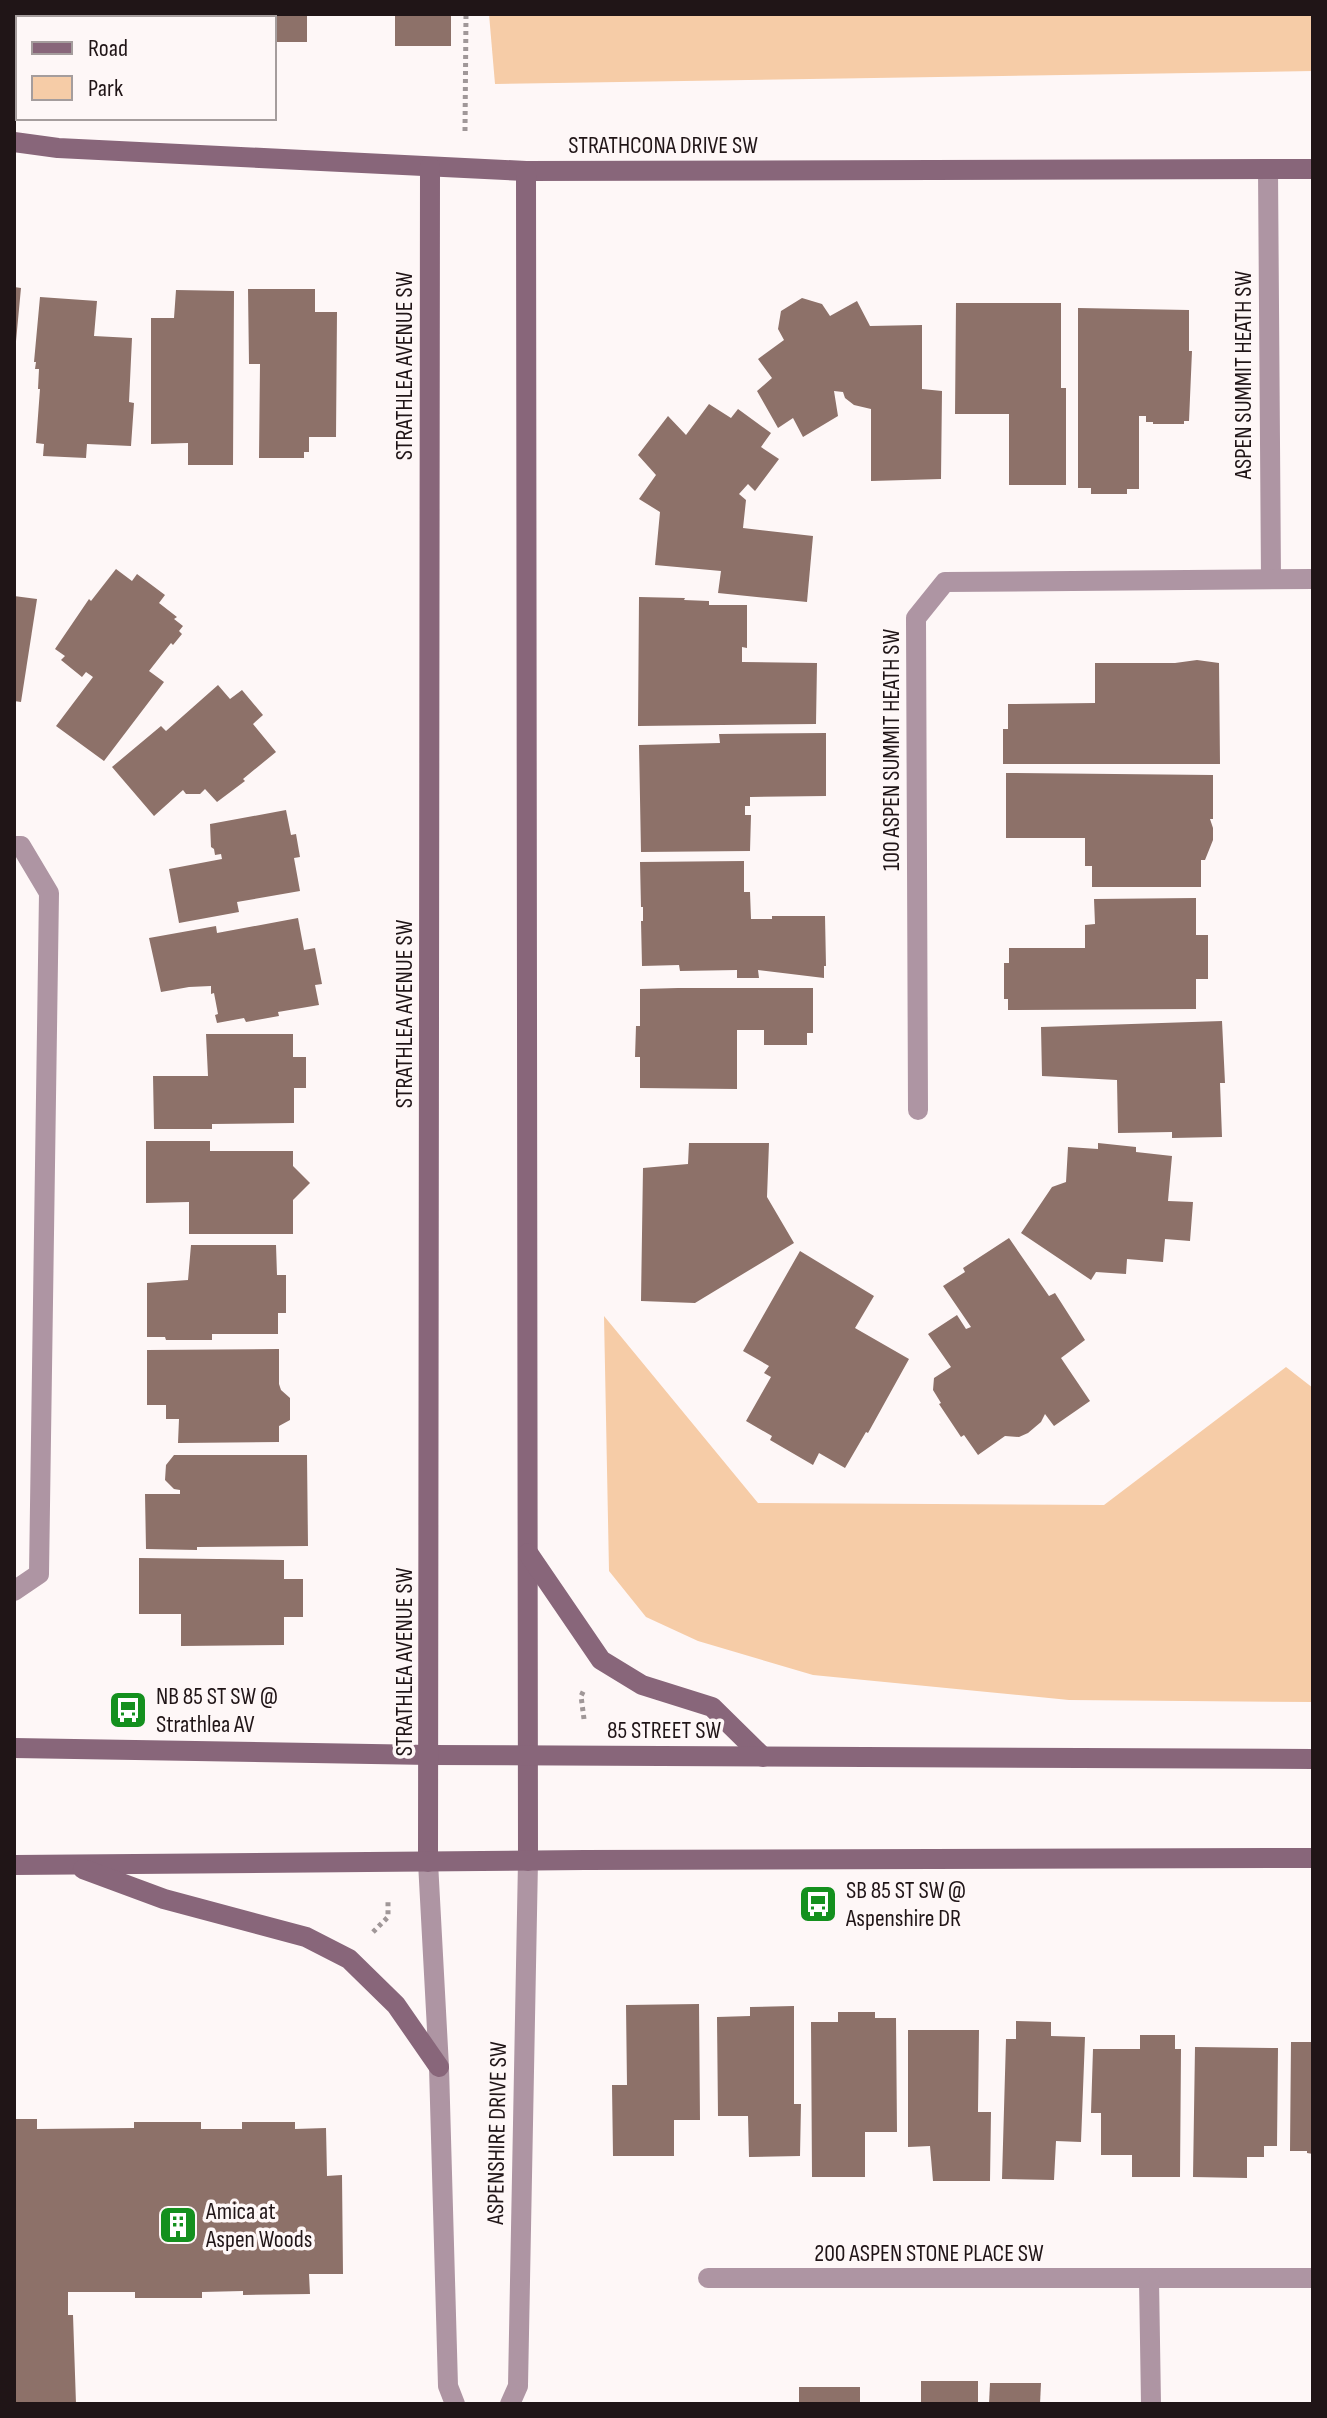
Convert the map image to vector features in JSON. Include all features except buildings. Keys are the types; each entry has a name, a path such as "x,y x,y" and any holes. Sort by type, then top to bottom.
{"street":[{"name":"STRATHCONA DRIVE SW","path":"14,142 58,148 526,171 1313,169"},
{"name":"STRATHLEA AVENUE SW","path":"428,1862 430,167"},
{"name":"ASPEN SUMMIT HEATH SW","path":"1268,170 1271,579"},
{"path":"526,171 528,1861"},
{"path":"1271,579 1313,579"},
{"name":"100 ASPEN SUMMIT HEATH SW","path":"918,1110 916,618 945,582 1271,579"},
{"path":"14,846 21,846 49,893 39,1574 14,1591"},
{"path":"528,1553 601,1660 642,1685 712,1707 763,1757"},
{"name":"85 STREET SW","path":"14,1748 430,1755 1313,1759"},
{"path":"14,1865 1313,1858"},
{"name":"ASPENSHIRE DRIVE SW","path":"510,2404 518,2386 528,1861"},
{"path":"428,1862 439,2067 448,2386 455,2404"},
{"path":"72,1864 164,1899 306,1937 349,1959 396,2005 439,2067"},
{"name":"200 ASPEN STONE PLACE SW","path":"708,2278 1313,2278"},
{"path":"1149,2279 1151,2404"}],"path":[{"path":"465,168 466,14"},
{"path":"581,1696 585,1724"},
{"path":"373,1932 388,1917 388,1901"}],"green space":[{"path":"489,14 1313,14 1313,71 495,84"},
{"path":"604,1316 758,1503 1104,1505 1286,1367 1313,1388 1313,1702 1069,1700 813,1675 698,1641 646,1617 609,1571"}],"place":[{"name":"NB 85 ST SW @ Strathlea AV","path":"128,1710"},
{"name":"SB 85 ST SW @ Aspenshire DR","path":"818,1904"},
{"name":"Amica at Aspen Woods","path":"178,2225"}]}
